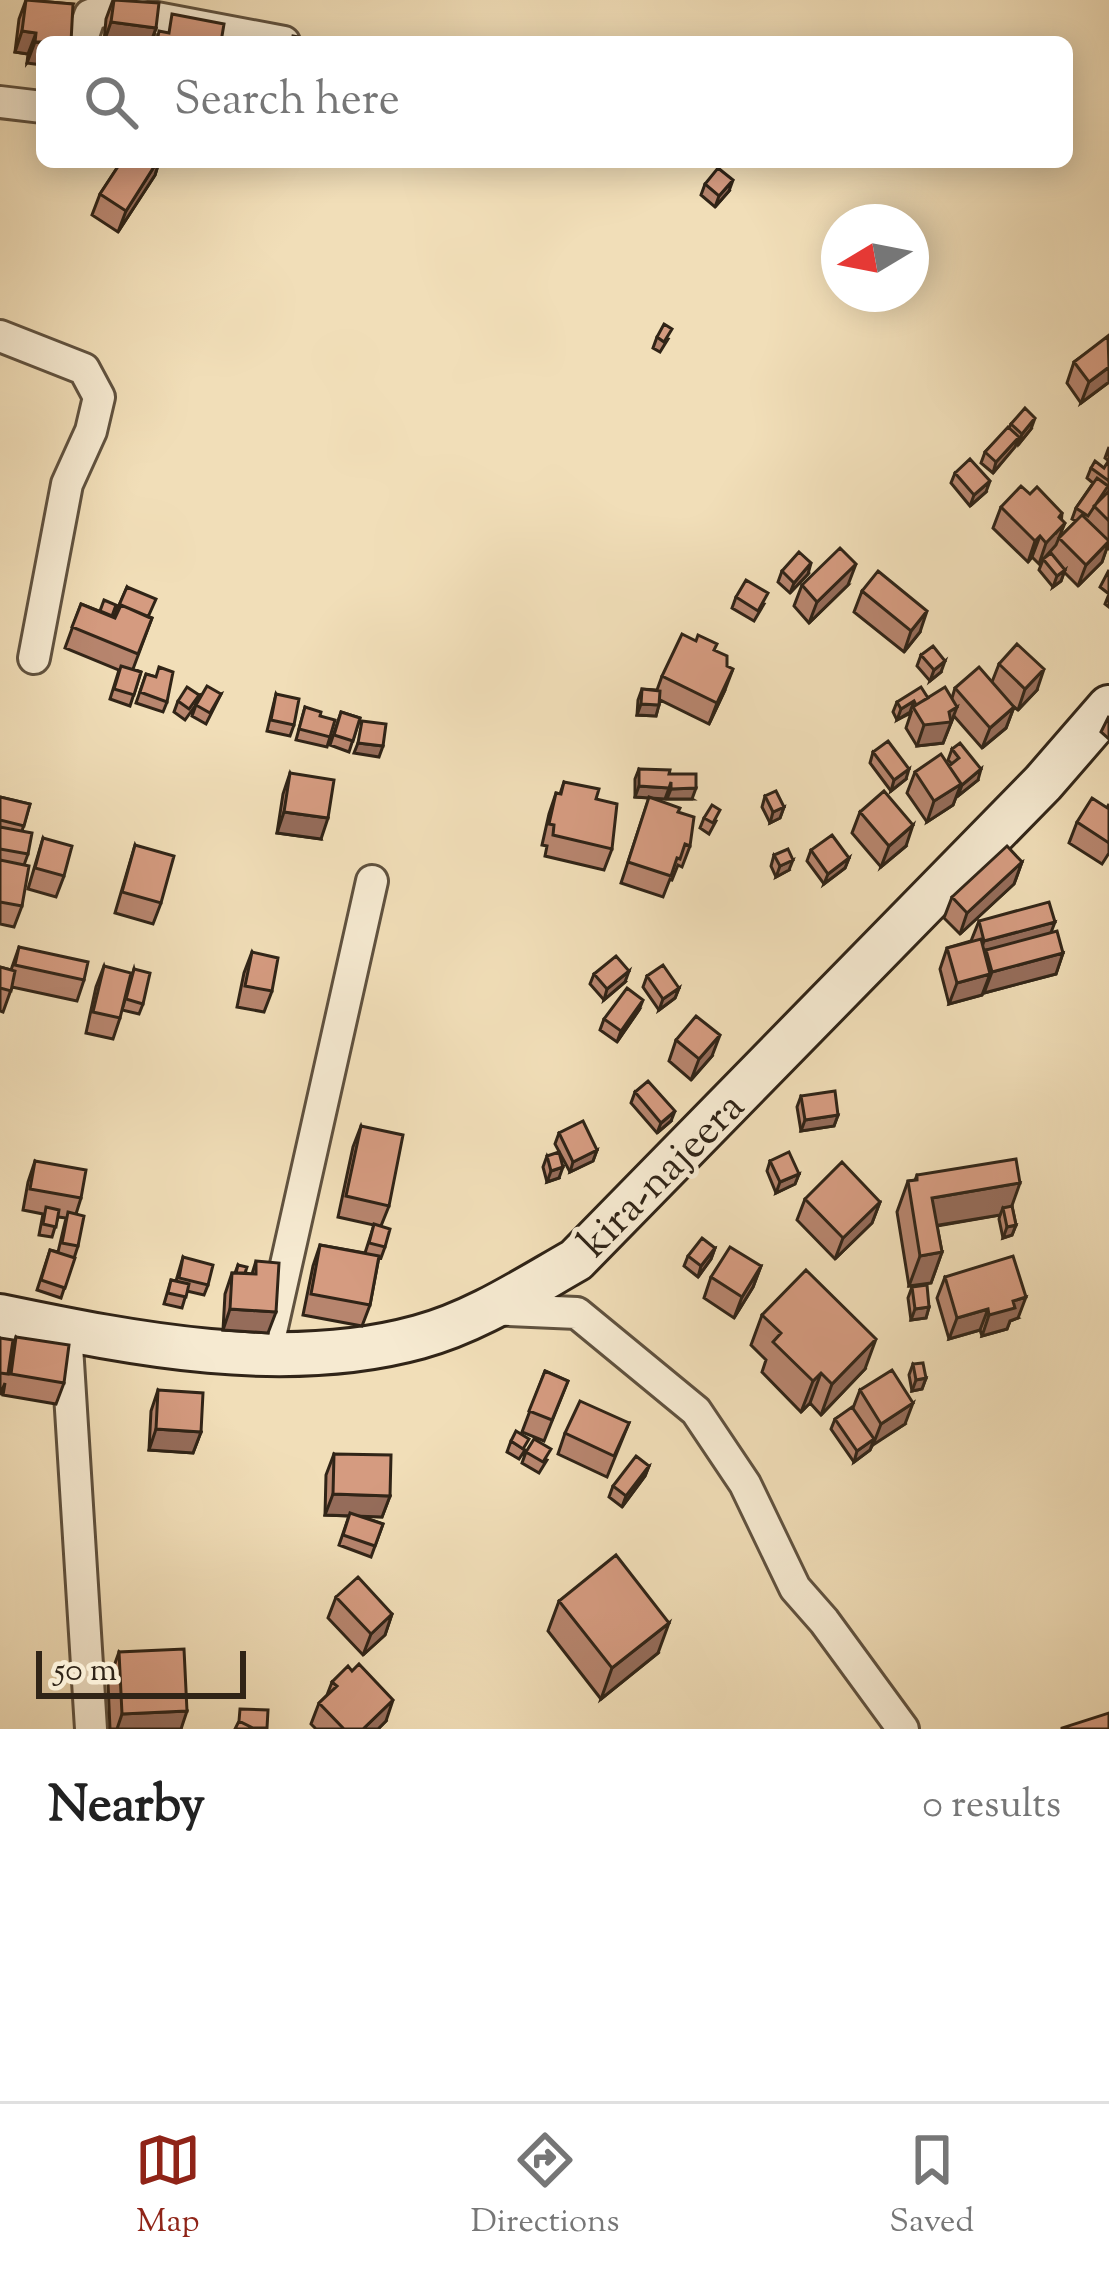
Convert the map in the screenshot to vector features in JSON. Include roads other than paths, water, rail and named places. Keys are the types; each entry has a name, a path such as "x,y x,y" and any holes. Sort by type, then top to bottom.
{"street":[{"path":"83,36 89,14 109,9 252,36"},
{"path":"0,102 36,106"},
{"path":"0,336 84,369 99,397 91,431 67,484 34,658"},
{"name":"kira-najeera","path":"0,1316 66,1330 266,1354 335,1353 394,1343 488,1310 576,1260 1043,783 1109,707"},
{"path":"266,1354 372,881"},
{"path":"576,1260 577,1313"},
{"path":"488,1310 577,1313 696,1411 745,1484 795,1588 902,1729"},
{"path":"66,1330 92,1729"}]}
